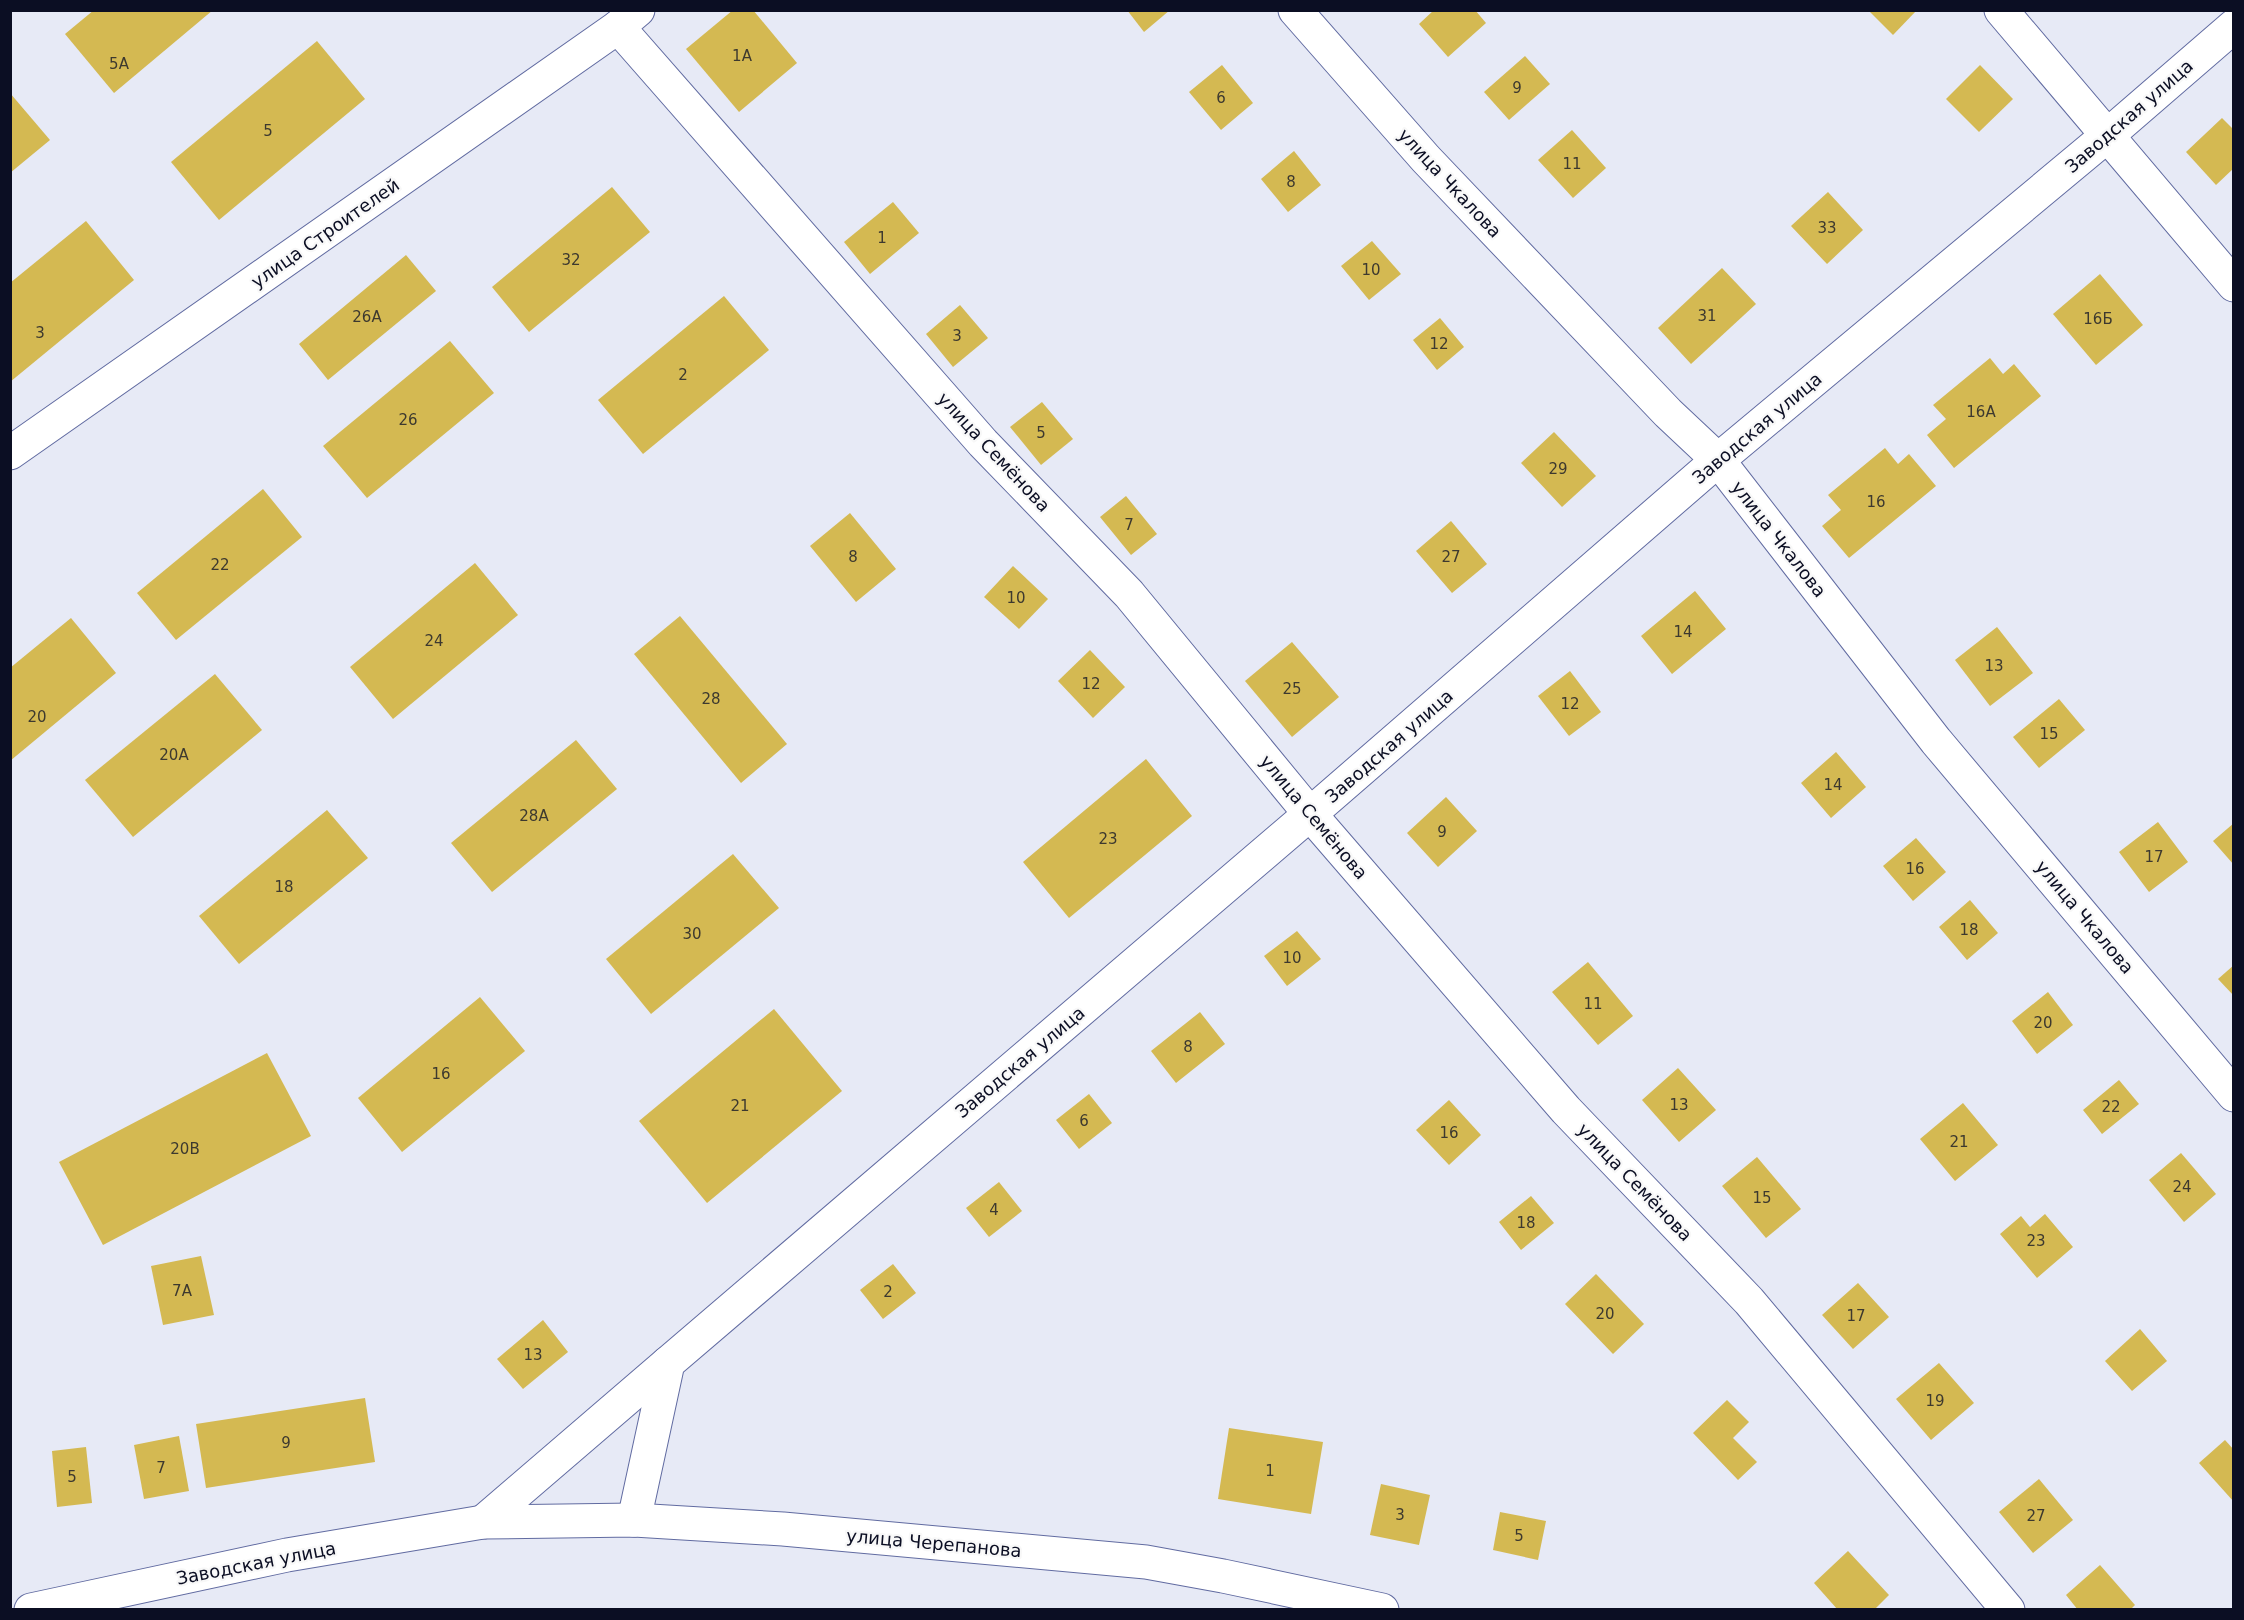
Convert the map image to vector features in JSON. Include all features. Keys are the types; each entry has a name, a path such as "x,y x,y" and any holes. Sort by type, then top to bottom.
{"street":[{"name":"улица Чкалова","path":"1295,10 1442,176 1668,413 1718,460 1936,741 2234,1095"},
{"path":"2001,10 2234,285"},
{"name":"улица Строителей","path":"10,453 628,19"},
{"name":"улица Семёнова","path":"628,19 983,443 1129,594 1310,814 1566,1110 1749,1301 2008,1610"},
{"name":"Заводская улица","path":"31,1610 287,1555 483,1522 1310,814 1718,460 2108,135 2234,26"},
{"path":"634,1520 668,1363"},
{"name":"улица Черепанова","path":"483,1522 634,1520 783,1529 1146,1563 1223,1576 1382,1610"}],"building":[{"path":"94,10 213,10 114,93 65,34"},
{"path":"733,10 753,10 797,63 739,112 686,49"},
{"path":"1127,10 1170,10 1144,32"},
{"path":"1434,10 1475,10 1486,23 1448,57 1419,24"},
{"path":"1868,10 1917,10 1893,35"},
{"path":"317,41 365,99 219,220 171,162"},
{"path":"1525,56 1550,84 1509,120 1484,92"},
{"path":"1222,65 1253,103 1221,130 1189,92"},
{"path":"1980,65 2013,99 1979,132 1946,99"},
{"path":"10,93 50,140 10,173"},
{"path":"2222,118 2234,130 2234,168 2216,185 2186,152"},
{"path":"1572,130 1606,168 1573,198 1538,160"},
{"path":"1294,151 1321,185 1288,212 1261,179"},
{"path":"612,187 650,232 529,332 492,287"},
{"path":"1828,192 1863,230 1827,264 1791,226"},
{"path":"893,202 919,233 870,274 844,242"},
{"path":"86,221 134,280 10,382 10,283"},
{"path":"1372,241 1401,274 1369,300 1341,266"},
{"path":"406,255 436,291 328,380 299,344"},
{"path":"1722,268 1756,304 1691,364 1658,328"},
{"path":"2100,274 2143,325 2096,365 2053,314"},
{"path":"724,296 769,350 643,454 598,400"},
{"path":"960,305 988,338 953,367 926,334"},
{"path":"1440,318 1464,347 1437,370 1413,340"},
{"path":"450,341 494,393 367,498 323,446"},
{"path":"1990,358 2003,374 2014,364 2041,396 1954,468 1927,435 1946,419 1933,405"},
{"path":"1042,402 1073,439 1041,465 1010,427"},
{"path":"1554,432 1596,476 1562,507 1521,463"},
{"path":"1885,448 1898,464 1909,454 1936,486 1849,558 1822,526 1841,510 1828,495"},
{"path":"263,489 302,537 176,640 137,593"},
{"path":"1126,496 1157,534 1131,555 1100,517"},
{"path":"850,513 896,569 856,602 810,546"},
{"path":"1451,521 1487,564 1452,593 1416,551"},
{"path":"475,563 518,615 393,719 350,667"},
{"path":"1013,566 1048,599 1019,629 984,597"},
{"path":"1695,591 1726,629 1672,674 1641,636"},
{"path":"680,616 787,744 741,783 634,654"},
{"path":"71,618 116,673 10,761 10,668"},
{"path":"1997,627 2033,673 1990,706 1955,660"},
{"path":"1292,642 1339,697 1292,737 1245,681"},
{"path":"1090,650 1125,687 1093,718 1058,681"},
{"path":"1570,671 1601,712 1569,736 1538,696"},
{"path":"215,674 262,730 133,837 85,780"},
{"path":"2059,699 2085,730 2039,768 2013,737"},
{"path":"576,740 617,789 492,892 451,843"},
{"path":"1836,752 1866,787 1831,818 1801,783"},
{"path":"1146,759 1192,816 1069,918 1023,862"},
{"path":"1446,797 1477,831 1438,867 1407,833"},
{"path":"327,810 368,858 239,964 199,916"},
{"path":"2158,822 2188,862 2149,892 2119,852"},
{"path":"2234,823 2234,865 2213,841"},
{"path":"1916,838 1946,872 1913,901 1883,866"},
{"path":"733,854 779,908 651,1014 606,959"},
{"path":"1970,900 1998,933 1967,960 1939,927"},
{"path":"1297,931 1321,959 1287,986 1264,956"},
{"path":"1588,962 1633,1016 1598,1045 1552,992"},
{"path":"2234,965 2234,996 2218,979"},
{"path":"2048,992 2073,1025 2037,1054 2012,1021"},
{"path":"480,997 525,1051 402,1152 358,1098"},
{"path":"774,1009 842,1091 707,1203 639,1121"},
{"path":"1200,1012 1225,1044 1176,1083 1151,1051"},
{"path":"267,1053 311,1136 103,1245 59,1162"},
{"path":"1678,1068 1716,1110 1679,1142 1642,1100"},
{"path":"2119,1080 2139,1104 2102,1134 2083,1110"},
{"path":"1089,1094 1112,1123 1079,1149 1056,1120"},
{"path":"1449,1100 1481,1135 1449,1165 1416,1130"},
{"path":"1963,1103 1998,1145 1955,1181 1920,1139"},
{"path":"2181,1153 2216,1194 2184,1222 2149,1180"},
{"path":"1757,1157 1801,1209 1766,1238 1722,1186"},
{"path":"999,1182 1022,1211 989,1237 966,1208"},
{"path":"1531,1196 1554,1223 1521,1250 1499,1222"},
{"path":"2045,1214 2073,1247 2037,1278 2000,1234 2021,1216 2030,1227"},
{"path":"201,1256 214,1315 163,1325 151,1266"},
{"path":"893,1264 916,1293 883,1319 860,1290"},
{"path":"1596,1274 1644,1324 1613,1354 1565,1304"},
{"path":"1858,1283 1889,1317 1853,1349 1822,1315"},
{"path":"543,1320 568,1352 523,1389 497,1359"},
{"path":"2140,1329 2167,1361 2132,1391 2105,1361"},
{"path":"1939,1363 1974,1403 1931,1440 1896,1399"},
{"path":"365,1398 375,1462 206,1488 196,1424"},
{"path":"1727,1400 1749,1422 1733,1438 1757,1462 1738,1480 1693,1433"},
{"path":"1229,1428 1323,1442 1311,1514 1218,1499"},
{"path":"179,1436 189,1491 144,1499 134,1445"},
{"path":"2225,1440 2234,1450 2234,1502 2199,1463"},
{"path":"86,1447 92,1503 57,1507 52,1451"},
{"path":"2039,1479 2073,1520 2033,1553 1999,1512"},
{"path":"1381,1484 1430,1495 1419,1545 1370,1535"},
{"path":"1500,1512 1546,1521 1538,1560 1493,1550"},
{"path":"1848,1551 1889,1595 1874,1610 1838,1610 1814,1583"},
{"path":"2100,1565 2135,1605 2130,1610 2078,1610 2066,1595"}]}
